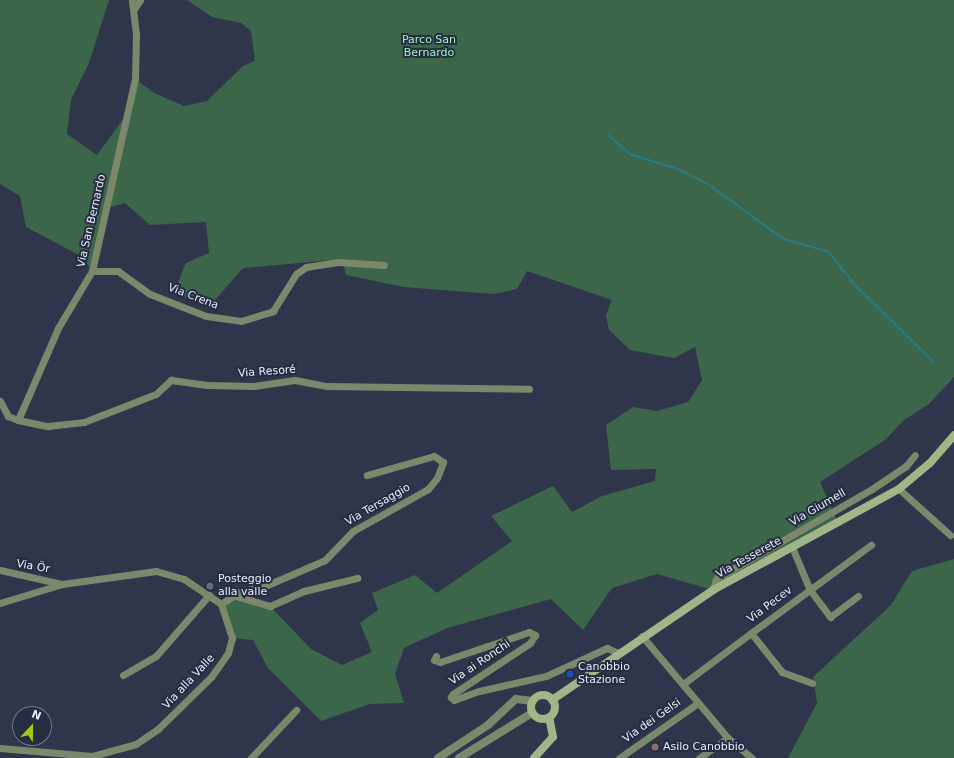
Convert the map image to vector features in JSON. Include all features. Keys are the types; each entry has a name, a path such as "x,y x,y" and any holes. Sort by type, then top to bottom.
{"main road":[{"name":"Via Tesserete","path":"552,700 642,636 713,590 899,489 930,463 954,435"},
{"path":"534,758 552,739 549,717 554,707 552,700 542,696 533,701 532,713 538,718 549,717"}],"street":[{"name":"Via San Bernardo","path":"18,420 58,328 92,271 135,79 134,9 132,0"},
{"path":"134,9 140,0"},
{"name":"Via Crena","path":"92,271 120,272 147,293 206,316 237,321 273,311 296,274 324,263 384,265"},
{"name":"Via Resoré","path":"18,420 47,426 84,422 156,394 171,380 207,384 254,386 295,380 326,386 529,389"},
{"path":"0,401 8,416 18,420"},
{"name":"Via Giumell","path":"713,590 716,580 872,489 906,466 915,455"},
{"name":"Via Tersaggio","path":"221,604 232,596 325,560 354,531 428,489 437,478 443,462 434,456 368,475"},
{"path":"899,489 950,535"},
{"name":"Via Pecev","path":"812,683 782,672 751,633 871,545"},
{"name":"Via Pecev","path":"792,547 810,590 830,617 858,596"},
{"name":"Via Ör","path":"0,570 62,584"},
{"path":"0,603 62,584 156,571 184,579 221,604"},
{"path":"232,596 270,606 304,591 357,578"},
{"path":"123,675 156,656 208,595"},
{"name":"Via alla Valle","path":"0,748 92,756 142,740 187,702 226,657 232,638 221,604"},
{"name":"Via ai Ronchi","path":"436,656 434,660 440,662 530,632 535,635 530,643 453,694 451,698 454,700 479,691 546,676 607,648 618,653"},
{"path":"683,684 751,633"},
{"path":"642,636 728,738 752,758"},
{"path":"438,758 488,725 516,699 533,701"},
{"name":"Via dei Gelsi","path":"619,758 698,703"},
{"path":"252,758 296,710"},
{"path":"459,758 532,713"},
{"path":"699,758 728,738"}],"green space":[{"name":"Parco San Bernardo","path":"0,0 109,0 89,63 71,100 67,134 97,155 129,111 135,79 154,93 184,106 207,101 243,66 255,61 251,31 241,23 212,17 187,0 954,0 954,377 929,404 904,420 885,440 820,482 838,523 713,590 657,574 612,588 583,630 551,599 447,628 404,648 395,674 404,703 370,704 321,721 268,668 253,640 232,638 221,604 232,595 270,606 311,649 342,665 372,652 360,623 378,610 372,593 415,575 437,593 512,541 491,516 553,486 572,512 602,496 655,481 656,469 611,470 606,425 633,407 657,411 688,402 702,380 695,347 674,358 630,350 609,330 606,315 612,300 527,271 517,289 494,294 404,287 346,275 342,259 243,268 209,307 174,292 186,263 209,253 206,222 150,225 125,203 107,208 92,271 81,256 26,227 20,196 0,184"},
{"path":"954,559 954,758 788,758 817,703 813,677 891,605 912,571"}],"waterway":[{"path":"608,135 630,154 680,170 709,185 784,239 829,252 853,283 934,362"}],"place":[{"name":"Posteggio alla valle","path":"210,586"},
{"name":"Canobbio Stazione","path":"570,674"},
{"name":"Asilo Canobbio","path":"655,747"}]}
